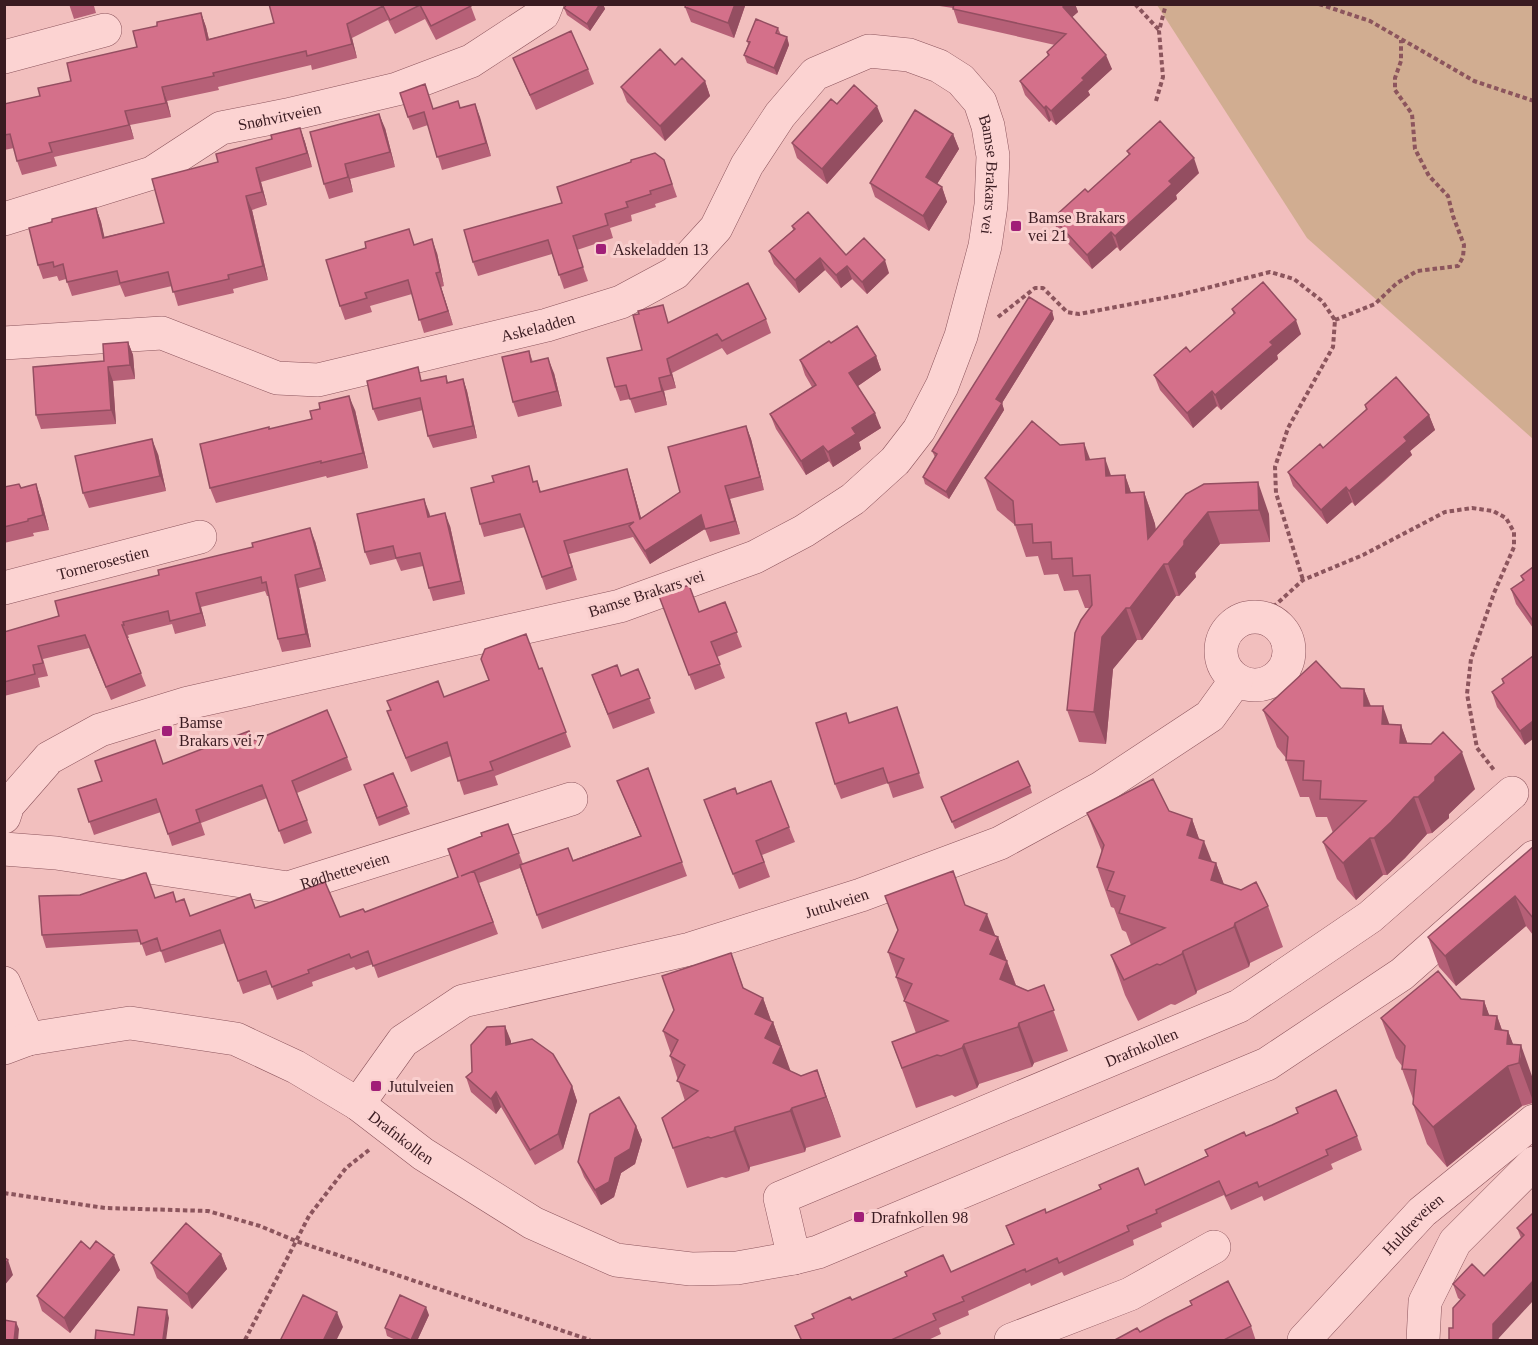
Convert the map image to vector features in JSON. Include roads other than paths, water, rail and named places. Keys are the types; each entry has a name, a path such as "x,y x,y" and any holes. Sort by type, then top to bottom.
{"street":[{"name":"Snøhvitveien","path":"4,219 152,173 221,128 397,89 471,61 543,14 547,4"},
{"path":"4,57 105,30"},
{"name":"Askeladden","path":"4,343 162,333 277,378 318,380 547,325 621,302 675,273 716,228 747,165 780,115 815,74 869,51 909,55 939,66 961,80"},
{"name":"Bamse Brakars vei","path":"4,817 8,805 49,758 100,730 188,703 620,606 755,557 804,531 854,499 895,461 919,430 942,386 961,336 986,246 991,205 993,156 988,126 980,102 961,80"},
{"name":"Tornerosestien","path":"4,588 200,537"},
{"path":"1252,616 1274,622 1288,640 1290,652 1281,674 1266,684 1248,685 1236,680 1223,664 1221,643 1225,633 1241,619 1252,616"},
{"name":"Jutulveien","path":"358,1104 403,1041 463,1001 690,949 861,895 1000,843 1101,788 1210,716 1236,680"},
{"name":"Drafnkollen","path":"794,1258 780,1198 1239,1006 1370,917 1512,793"},
{"name":"Rødhetteveien","path":"4,849 56,854 288,888 571,799"},
{"name":"Drafnkollen","path":"16,1043 130,1023 236,1039 296,1067 358,1104 423,1154 533,1223 616,1260 691,1269 737,1268 818,1252 1267,1064 1402,974 1533,857"},
{"path":"4,982 16,1043"},
{"name":"Huldreveien","path":"1304,1341 1422,1212 1533,1121"},
{"path":"1423,1341 1425,1302 1455,1242 1533,1163"},
{"path":"1011,1341 1130,1294 1214,1247"}],"place":[{"name":"Bamse Brakars vei 21","path":"1016,226"},
{"name":"Askeladden 13","path":"601,249"},
{"name":"Bamse Brakars vei 7","path":"167,731"},
{"name":"Jutulveien","path":"376,1086"},
{"name":"Drafnkollen 98","path":"859,1217"}]}
